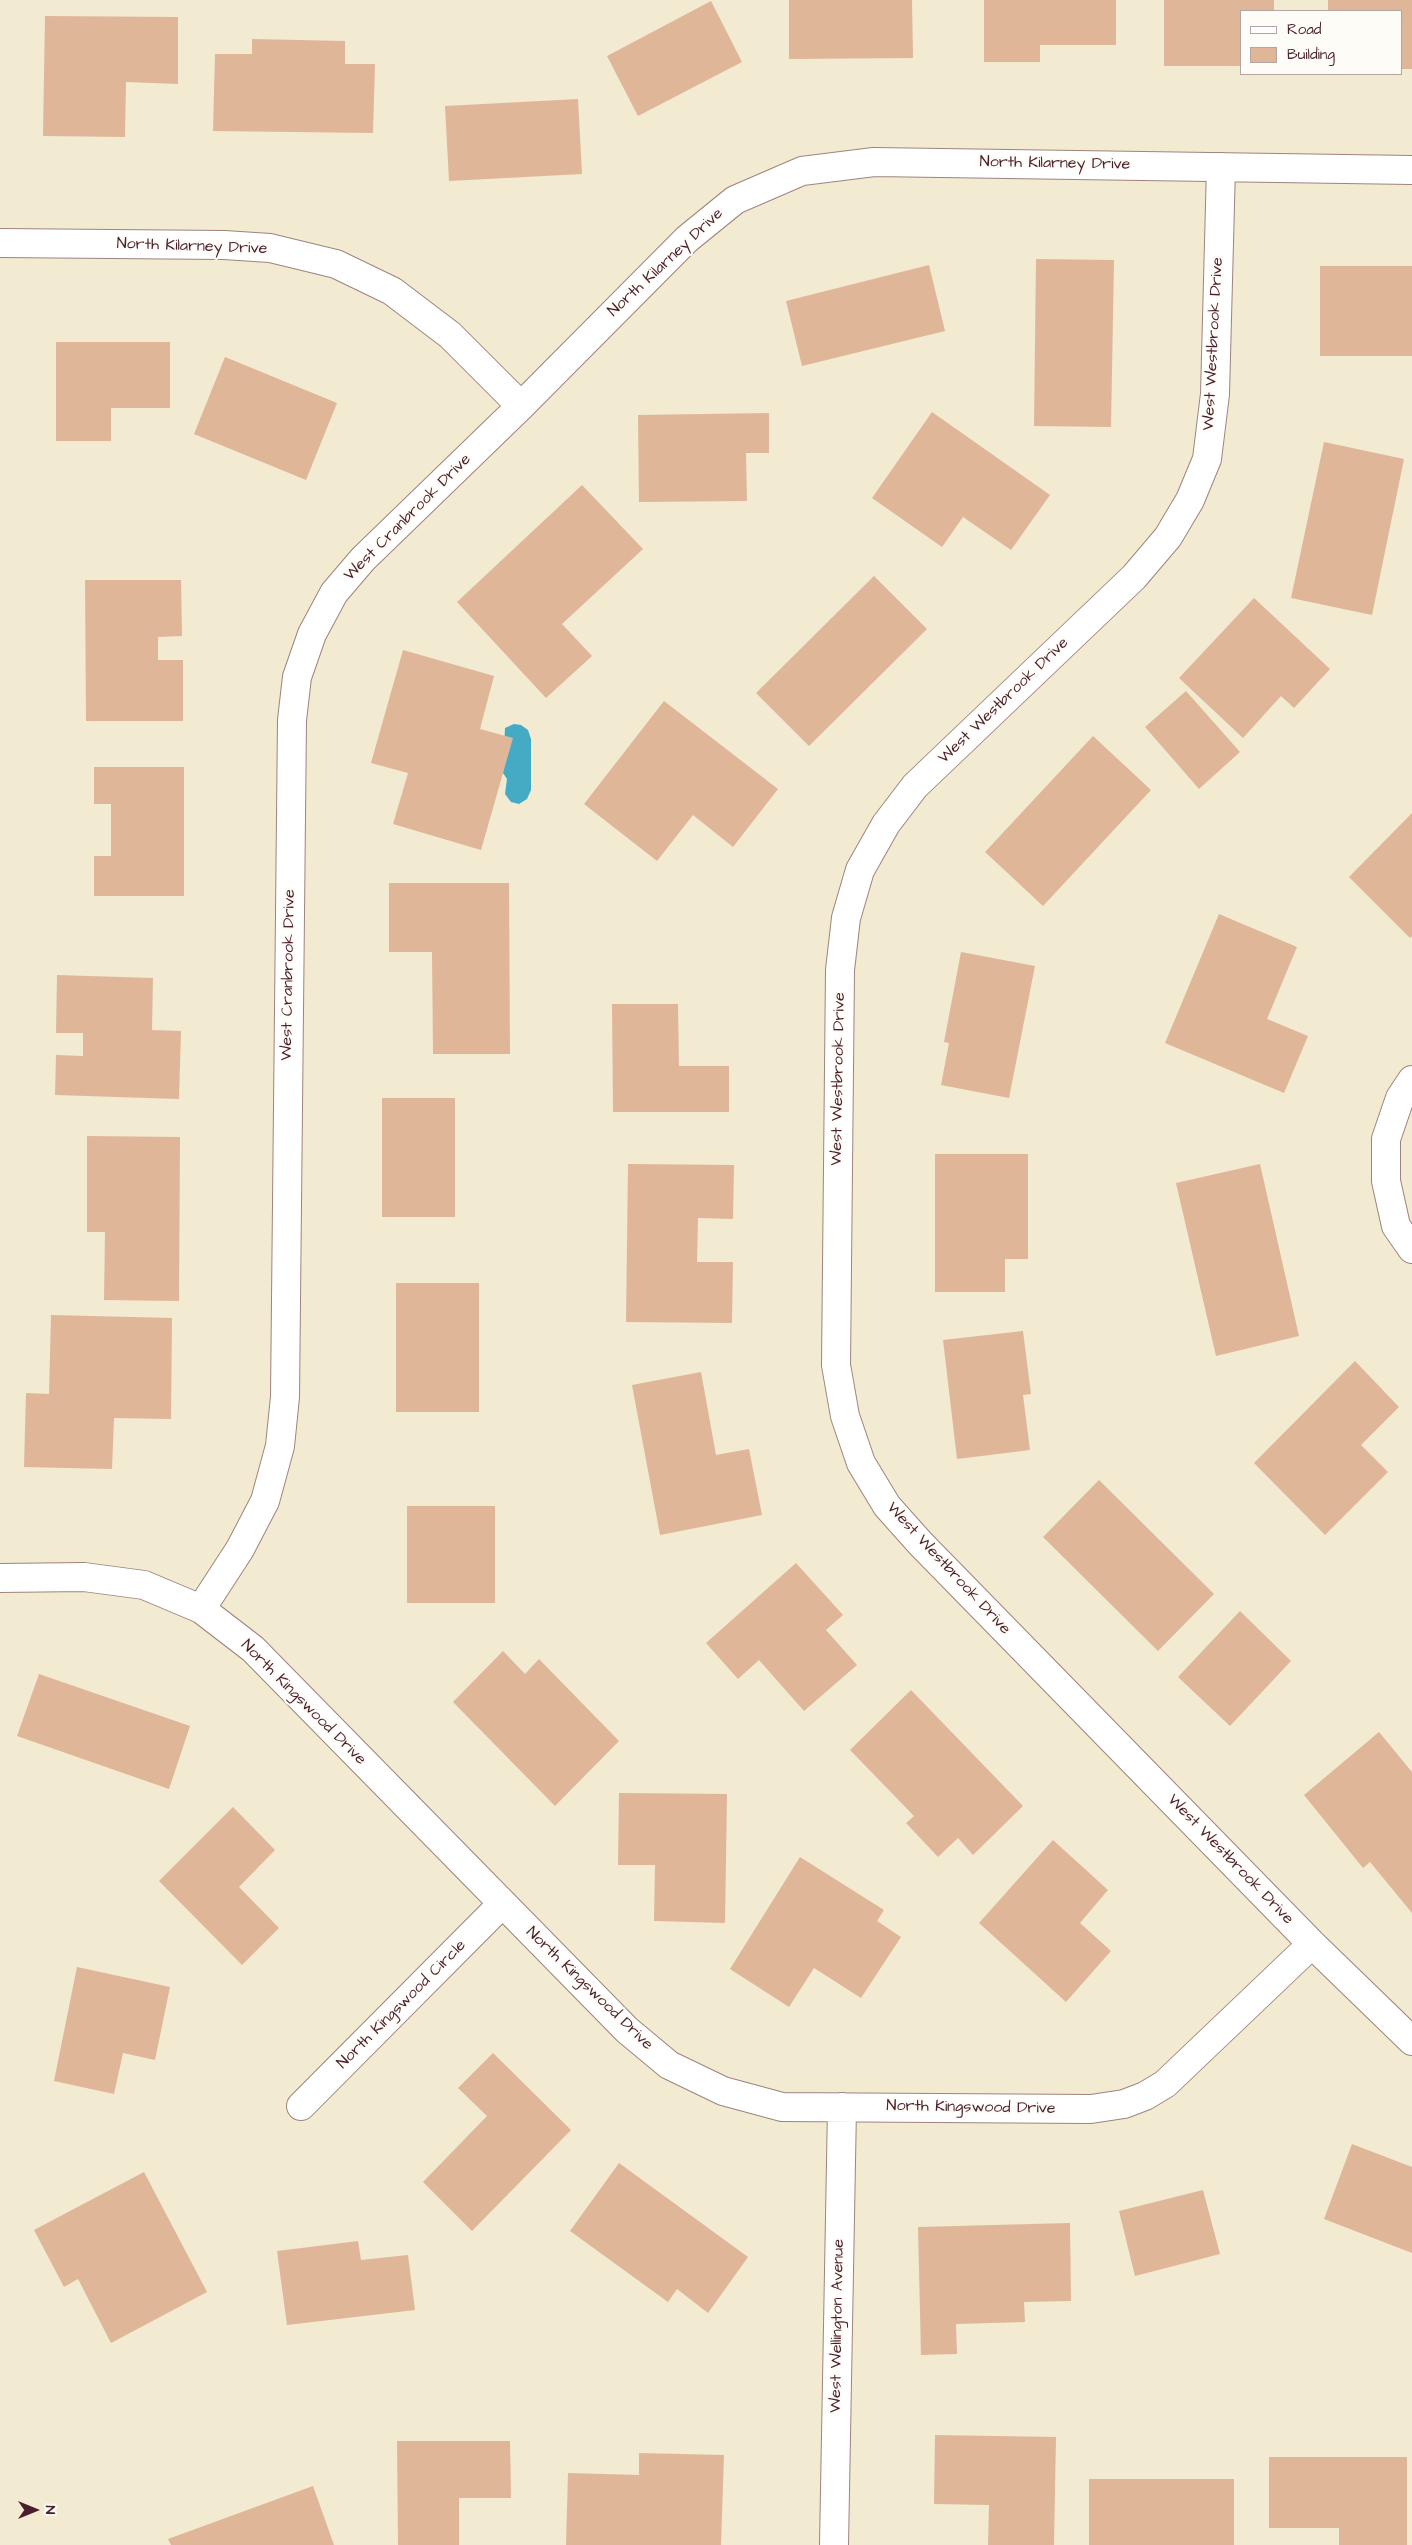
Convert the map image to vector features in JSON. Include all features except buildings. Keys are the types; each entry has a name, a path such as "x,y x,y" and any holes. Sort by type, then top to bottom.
{"street":[{"name":"North Kilarney Drive","path":"0,242 224,245 270,248 336,264 392,291 450,335 521,406 687,239 734,200 802,171 874,162 1412,170"},
{"name":"West Westbrook Drive","path":"1221,167 1215,394 1207,459 1190,500 1168,537 1134,577 915,786 886,824 860,870 846,918 840,970 836,1365 845,1416 861,1463 888,1506 920,1544 1312,1944"},
{"name":"West Cranbrook Drive","path":"201,1608 240,1549 265,1501 281,1438 285,1396 292,720 297,677 312,634 334,593 363,559 521,406"},
{"path":"1412,1080 1400,1098 1386,1139 1386,1181 1396,1226 1412,1249"},
{"name":"North Kingswood Drive","path":"0,1578 84,1577 144,1585 201,1608 253,1649 627,2030 669,2064 723,2091 782,2107 1090,2109 1124,2104 1145,2096 1165,2084 1312,1944"},
{"name":"North Kingswood Circle","path":"301,2106 502,1904"},
{"path":"1312,1944 1412,2040"},
{"name":"West Wellington Avenue","path":"834,2545 842,2107"}],"water":[{"path":"514,724 521,725 528,730 531,739 531,790 527,799 519,804 511,802 505,794 507,779 503,773 505,728"}]}
